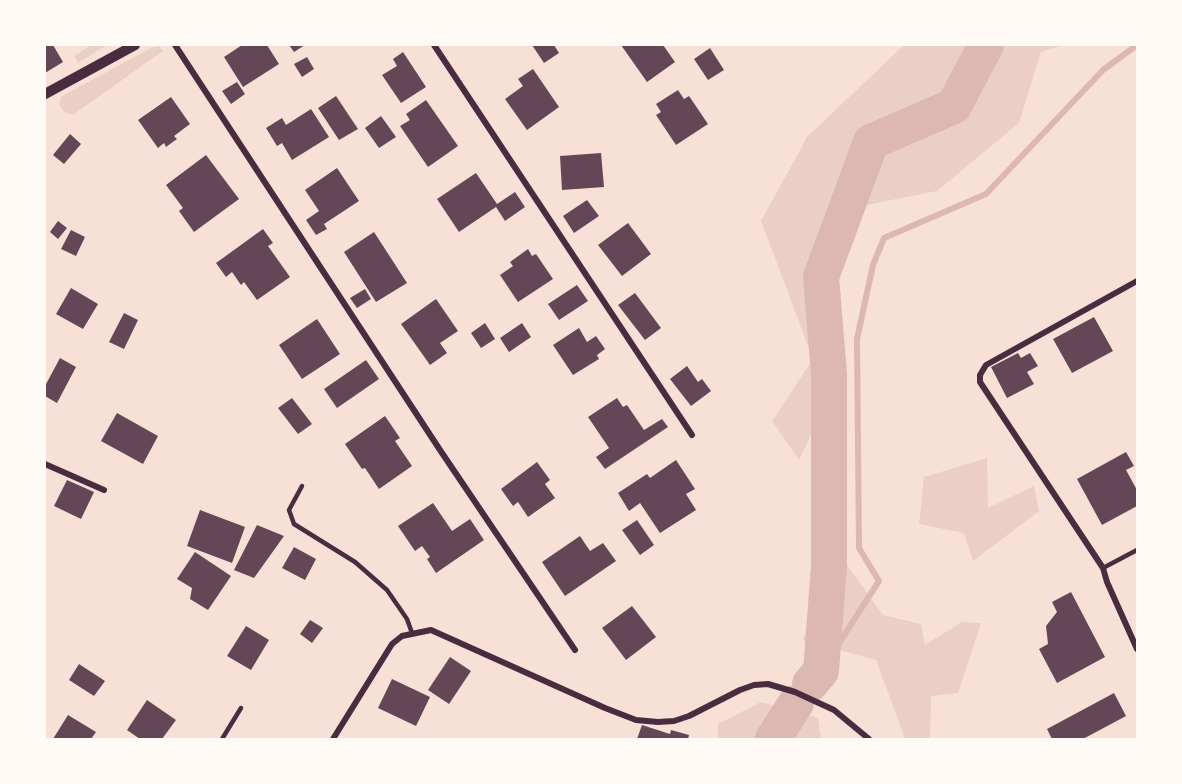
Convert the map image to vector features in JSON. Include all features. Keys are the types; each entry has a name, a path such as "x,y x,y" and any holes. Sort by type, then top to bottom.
{"street":[{"path":"45,94 135,45"},
{"path":"175,45 433,440 575,650"},
{"path":"434,45 692,435"},
{"path":"1137,281 986,365 980,375 980,382 1103,568 1137,650"},
{"path":"45,465 104,490"},
{"path":"333,739 392,644 402,636 431,630 595,704 636,720 674,721 689,716 740,690 754,685 768,684 795,692 834,711 869,739"}],"lane":[{"path":"302,486 289,510 294,524 355,562 387,590 407,619 412,633"},
{"path":"1103,568 1137,550"},
{"path":"222,739 241,708"}],"shaded area":[{"path":"91,45 107,45 78,63 74,56"},
{"path":"904,45 1063,45 1041,52 1019,123 937,191 826,213 843,366 799,460 772,421 813,359 761,221 807,137"},
{"path":"159,46 163,51 73,115 64,112 59,104 62,96 153,47"},
{"path":"987,458 988,508 1034,486 1039,511 973,561 964,533 919,524 924,477"},
{"path":"845,562 883,615 921,624 925,645 962,622 981,623 958,693 931,696 930,739 905,739 876,660 802,640"},
{"path":"761,702 818,718 821,739 718,739 718,724"}],"building":[{"path":"45,45 53,45 63,62 45,73"},
{"path":"242,45 267,45 279,64 243,87 224,57"},
{"path":"289,45 305,45 294,52"},
{"path":"532,45 554,45 559,53 544,63"},
{"path":"621,45 663,45 675,62 647,82"},
{"path":"710,48 724,70 708,80 694,59"},
{"path":"403,52 426,87 401,103 382,75 397,66 393,59"},
{"path":"307,57 314,69 302,77 294,64"},
{"path":"533,69 559,107 527,130 505,99 523,86 518,79"},
{"path":"237,82 245,94 231,104 222,91"},
{"path":"678,90 684,99 689,96 708,124 676,145 656,115 661,112 656,104"},
{"path":"336,96 358,129 339,140 318,108"},
{"path":"171,97 190,124 174,136 177,139 166,147 164,143 158,148 138,120"},
{"path":"426,100 458,146 428,167 400,126 410,120 406,114"},
{"path":"311,109 329,137 292,160 282,143 277,146 266,128 282,118 286,125"},
{"path":"381,116 396,137 379,148 365,128"},
{"path":"70,134 81,144 64,164 53,155"},
{"path":"601,153 604,187 562,190 560,156"},
{"path":"206,155 239,199 194,232 179,211 183,208 166,185"},
{"path":"337,168 359,201 324,224 327,229 316,235 306,220 319,211 305,190"},
{"path":"476,173 497,204 515,192 525,207 505,221 496,207 459,232 437,199"},
{"path":"587,200 599,216 574,233 563,216"},
{"path":"58,221 67,228 58,239 50,232"},
{"path":"628,223 651,254 622,276 598,245"},
{"path":"263,229 273,243 268,246 290,277 257,300 244,282 241,285 232,272 226,277 216,263"},
{"path":"71,230 85,237 76,256 61,249"},
{"path":"374,232 407,283 376,302 344,252"},
{"path":"528,249 532,256 536,254 553,279 518,302 500,275 513,266 510,262"},
{"path":"577,285 588,301 559,320 548,304"},
{"path":"71,288 98,304 83,329 56,314"},
{"path":"365,289 371,299 357,308 350,298"},
{"path":"635,293 661,328 645,340 618,305"},
{"path":"436,299 458,331 440,343 447,353 430,365 401,324"},
{"path":"124,313 138,320 124,349 109,342"},
{"path":"1094,317 1113,351 1072,373 1053,339"},
{"path":"317,319 340,354 302,379 279,345"},
{"path":"485,323 495,339 481,348 471,333"},
{"path":"522,323 531,337 509,352 500,338"},
{"path":"579,328 587,342 596,336 605,349 597,355 599,359 573,375 553,345"},
{"path":"1018,353 1021,358 1030,353 1038,366 1027,372 1034,384 1007,398 991,367"},
{"path":"60,358 76,367 57,403 45,396 45,386"},
{"path":"366,360 379,379 337,408 324,389"},
{"path":"687,366 698,382 702,379 711,391 691,406 670,379"},
{"path":"292,398 312,424 298,434 278,408"},
{"path":"617,398 623,407 627,405 644,430 662,419 668,427 605,469 596,457 609,448 588,417"},
{"path":"117,413 158,436 143,464 101,441"},
{"path":"385,416 400,438 395,441 412,466 379,489 345,444"},
{"path":"1126,452 1134,466 1126,470 1137,490 1137,506 1102,525 1077,479"},
{"path":"676,460 695,489 686,494 696,510 660,533 640,503 629,511 618,493 647,474 650,478"},
{"path":"537,462 550,480 545,484 555,498 528,517 518,502 513,506 501,489"},
{"path":"67,480 94,492 81,519 54,506"},
{"path":"433,503 452,531 470,519 484,540 436,573 427,559 430,557 422,546 415,551 398,526"},
{"path":"200,510 245,527 232,563 187,546"},
{"path":"637,520 654,545 640,555 622,530"},
{"path":"257,525 284,536 254,578 234,570"},
{"path":"580,536 590,551 603,543 616,561 565,596 542,562"},
{"path":"294,547 316,559 305,580 282,568"},
{"path":"195,552 231,576 208,610 190,599 192,588 177,579"},
{"path":"1071,592 1105,657 1057,683 1039,649 1048,644 1046,626 1057,612 1052,602"},
{"path":"632,606 656,637 626,660 602,628"},
{"path":"310,620 323,628 312,643 300,634"},
{"path":"246,626 269,640 251,670 227,656"},
{"path":"450,657 471,671 449,704 428,690"},
{"path":"79,664 105,681 94,696 69,680"},
{"path":"392,679 430,697 416,726 378,708"},
{"path":"1114,693 1126,716 1083,739 1052,739 1047,729"},
{"path":"147,700 176,720 162,739 140,739 127,730"},
{"path":"68,715 96,732 91,739 53,739"},
{"path":"642,725 670,734 671,730 689,735 688,739 637,739"}],"waterway":[{"path":"810,684 821,671 829,566 829,374 821,277 871,142 954,106 986,45"},
{"path":"821,671 879,581 859,548 857,339 873,265 884,238 986,194 1103,70 1137,45"},
{"path":"773,739 796,703"}]}
